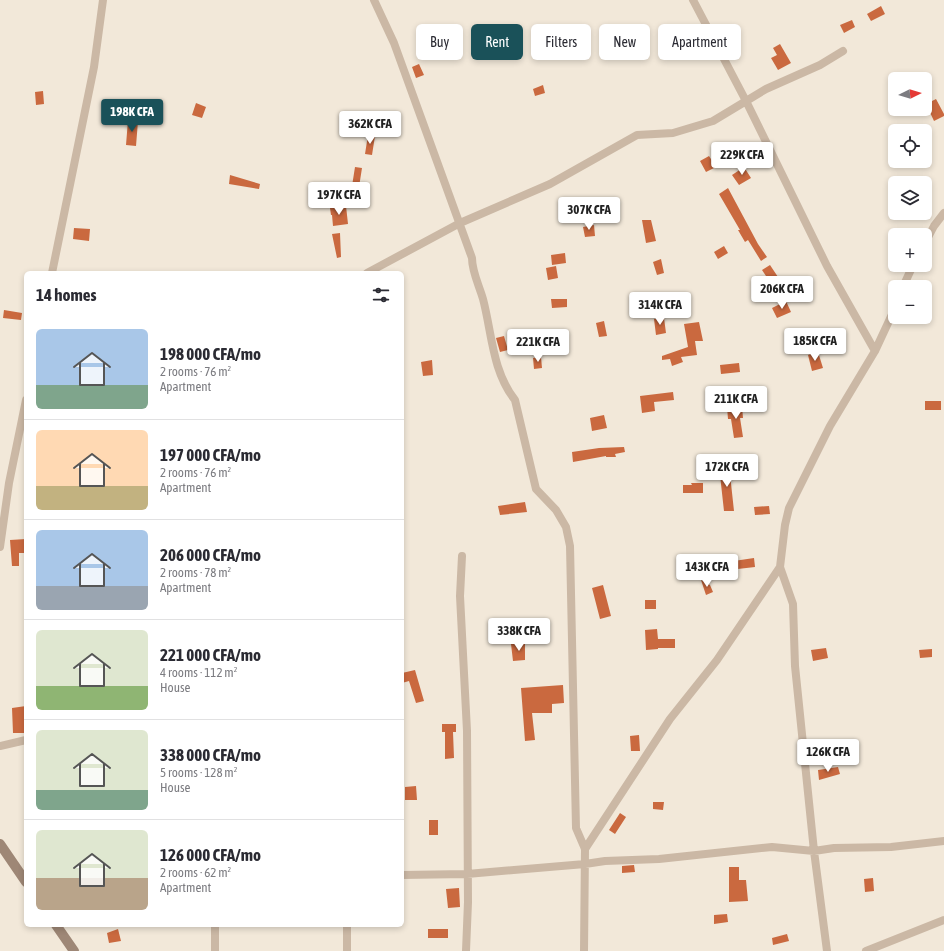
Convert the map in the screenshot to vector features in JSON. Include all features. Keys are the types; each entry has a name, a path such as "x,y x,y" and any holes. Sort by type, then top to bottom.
{"main road":[{"path":"0,844 23,873"},
{"path":"57,927 74,951"}],"street":[{"path":"52,271 94,67 103,0"},
{"path":"374,0 394,43 472,258 472,265 483,300 496,361 508,391 515,400 536,489 556,510 566,527 569,540 576,828 585,849 584,951"},
{"path":"693,0 746,101 827,266 875,351"},
{"path":"371,271 460,223 550,184 637,136 673,133 713,121 766,89 820,65 843,50"},
{"path":"932,230 944,213"},
{"path":"827,951 814,851 795,666 793,604 780,567 785,525 789,508 830,426 875,351 888,323"},
{"path":"0,547 9,483 24,415"},
{"path":"462,556 460,596 468,731 468,902 466,951"},
{"path":"585,849 670,719 717,660 780,567"},
{"path":"0,746 24,740"},
{"path":"404,875 467,874 605,861 659,859 772,847 814,851 834,848 891,846 944,841"},
{"path":"866,951 944,920"},
{"path":"215,927 215,951"},
{"path":"347,927 347,951"}],"building":[{"path":"881,6 885,14 871,21 867,14"},
{"path":"852,20 855,27 844,33 840,25"},
{"path":"780,44 791,63 778,70 771,58 777,55 773,48"},
{"path":"419,64 424,75 416,78 412,67"},
{"path":"543,85 545,93 535,96 533,89"},
{"path":"43,91 44,104 36,105 35,92"},
{"path":"936,99 944,114 944,116 934,121 932,116 932,101"},
{"path":"196,103 206,107 202,118 192,115"},
{"path":"128,120 138,121 136,146 126,145"},
{"path":"394,123 396,135 384,136 383,125"},
{"path":"368,135 375,136 372,155 365,154"},
{"path":"709,156 716,167 706,172 700,161"},
{"path":"355,167 362,168 359,187 352,186"},
{"path":"744,167 751,178 739,185 732,175"},
{"path":"230,175 260,184 259,189 229,184"},
{"path":"728,188 758,244 767,257 761,261 748,240 745,242 738,230 740,230 719,194"},
{"path":"346,206 348,224 333,226 330,208"},
{"path":"642,220 651,220 656,241 646,243"},
{"path":"594,225 595,236 585,237 583,227"},
{"path":"74,228 90,229 89,241 73,239"},
{"path":"340,233 341,257 337,258 332,234"},
{"path":"724,246 728,253 718,259 714,252"},
{"path":"565,253 566,263 552,265 551,255"},
{"path":"661,259 664,273 657,275 653,262"},
{"path":"770,265 778,277 770,282 762,270"},
{"path":"556,266 558,278 548,280 546,268"},
{"path":"551,299 567,299 567,307 552,308"},
{"path":"786,301 791,312 777,318 772,308"},
{"path":"4,310 22,313 21,320 3,318"},
{"path":"664,318 666,333 656,335 654,319"},
{"path":"604,321 607,336 599,337 596,323"},
{"path":"699,322 703,341 695,341 697,355 681,357 683,362 672,366 670,359 662,360 662,356 688,347 684,324"},
{"path":"504,336 508,350 500,352 496,338"},
{"path":"818,352 823,368 812,371 808,355"},
{"path":"541,357 542,368 534,369 533,358"},
{"path":"432,360 433,375 423,376 421,362"},
{"path":"739,363 740,372 721,374 720,365"},
{"path":"673,392 674,400 654,402 655,411 642,413 640,396"},
{"path":"925,401 941,401 941,410 925,410"},
{"path":"742,406 743,418 740,418 743,437 734,438 731,419 728,419 727,407"},
{"path":"604,415 607,428 592,431 590,418"},
{"path":"624,447 625,452 615,454 616,457 606,456 573,462 572,452 599,448"},
{"path":"729,465 734,511 724,511 719,466"},
{"path":"691,483 703,483 703,493 683,493 683,485 692,485"},
{"path":"525,502 527,512 500,515 498,506"},
{"path":"769,506 770,514 755,515 754,507"},
{"path":"24,539 24,553 19,553 19,566 12,566 10,540"},
{"path":"754,558 755,567 729,570 727,562"},
{"path":"712,566 714,574 702,578 700,569"},
{"path":"701,580 710,585 713,592 706,595"},
{"path":"603,585 611,616 600,619 592,588"},
{"path":"645,600 656,600 656,609 645,609"},
{"path":"657,629 658,639 675,639 675,648 646,650 645,630"},
{"path":"525,642 525,660 513,661 511,644"},
{"path":"826,648 828,658 813,661 811,650"},
{"path":"932,649 932,657 920,658 919,650"},
{"path":"415,670 424,701 416,703 409,681 404,682 404,673"},
{"path":"563,685 564,703 552,704 552,713 532,713 535,740 525,741 521,688"},
{"path":"24,706 24,733 13,733 12,708"},
{"path":"442,724 456,724 456,732 453,732 454,758 445,759 445,732 442,732"},
{"path":"639,735 640,751 631,751 630,736"},
{"path":"838,767 840,774 819,780 818,770"},
{"path":"416,786 417,800 405,800 405,787"},
{"path":"653,802 664,802 663,810 653,809"},
{"path":"620,813 626,817 615,834 609,830"},
{"path":"429,820 438,820 438,835 429,835"},
{"path":"634,865 635,872 622,873 622,866"},
{"path":"729,867 739,867 739,880 746,880 748,901 729,902"},
{"path":"873,878 874,891 865,892 864,879"},
{"path":"459,888 460,907 448,908 446,889"},
{"path":"727,914 728,922 714,924 714,915"},
{"path":"118,929 121,941 109,943 107,933"},
{"path":"428,929 448,929 448,938 428,938"},
{"path":"787,934 789,941 773,945 772,938"}]}
